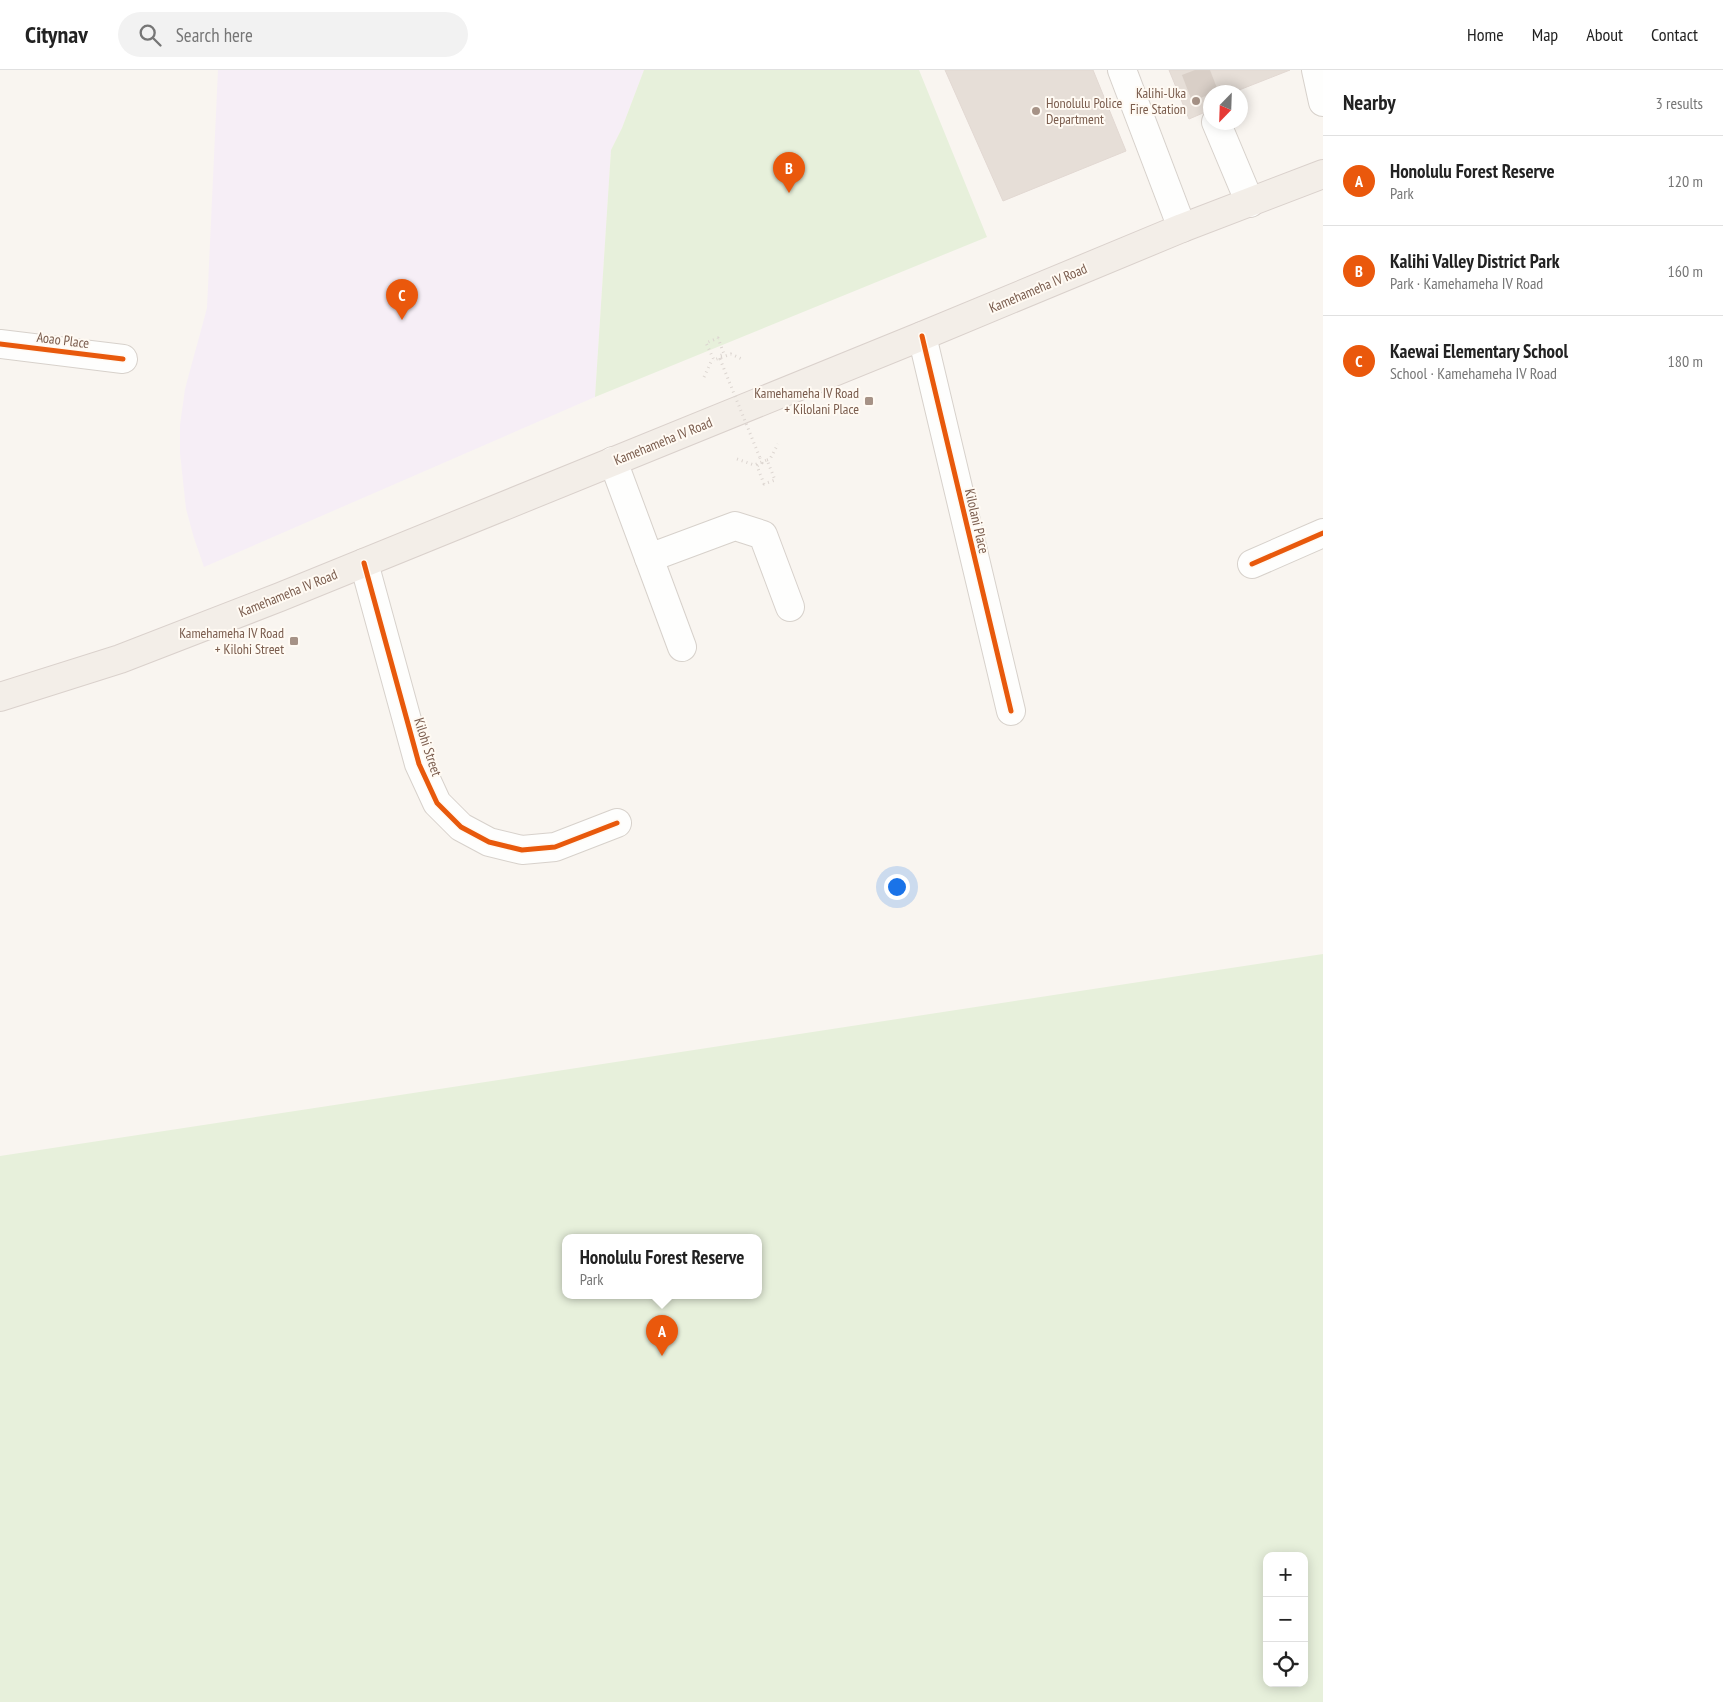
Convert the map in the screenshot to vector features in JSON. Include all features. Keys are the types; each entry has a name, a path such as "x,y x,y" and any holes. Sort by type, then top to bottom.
{"main road":[{"name":"Kamehameha IV Road","path":"0,697 120,660 364,563 1182,228 1323,174"}],"street":[{"path":"1122,70 1182,228"},
{"path":"1316,70 1323,102"},
{"path":"1219,130 1250,203"},
{"name":"Kilolani Place","path":"922,336 1011,711"},
{"name":"Aoao Place","path":"0,344 123,359"},
{"path":"613,460 682,648"},
{"path":"649,558 735,526 763,535 790,607"},
{"path":"1252,564 1323,534"},
{"name":"Kilohi Street","path":"364,563 419,764 437,802 461,827 489,842 522,850 555,848 617,823"}],"path":[{"path":"714,360 706,343 718,338 724,354 719,356 760,458 762,464 757,466 764,484 775,480 767,460"},
{"path":"704,377 711,362 714,360 730,354 744,360"},
{"path":"737,459 754,465 770,458 778,444"}],"shaded area":[{"path":"218,70 644,70 622,128 611,150 595,397 204,567 186,509 180,453 180,425 185,389 207,308"}],"green space":[{"path":"644,70 919,70 987,237 595,397 611,150 622,128"},
{"path":"1323,954 1323,1702 0,1702 0,1156"}],"building":[{"name":"Honolulu Police Department","path":"945,70 1093,70 1126,151 1003,201"},
{"name":"Kalihi-Uka Fire Station","path":"1169,70 1290,70 1248,86 1203,85 1203,113 1189,119"}],"tunnel":[{"path":"1195,70 1203,91"}],"cycle path":[{"path":"922,336 1011,711"},
{"path":"0,344 123,359"},
{"path":"1252,564 1323,533"},
{"path":"364,563 419,764 437,803 461,827 489,842 522,850 555,847 617,823"}],"place":[{"name":"Kalihi-Uka Fire Station","path":"1196,101"},
{"name":"Honolulu Police Department","path":"1036,111"},
{"name":"Kalihi Valley District Park","path":"789,193"},
{"name":"Kaewai Elementary School","path":"402,320"},
{"name":"Kamehameha IV Road + Kilolani Place","path":"869,401"},
{"name":"Kamehameha IV Road + Kilohi Street","path":"294,641"},
{"name":"Honolulu Forest Reserve","path":"662,1356"}]}
